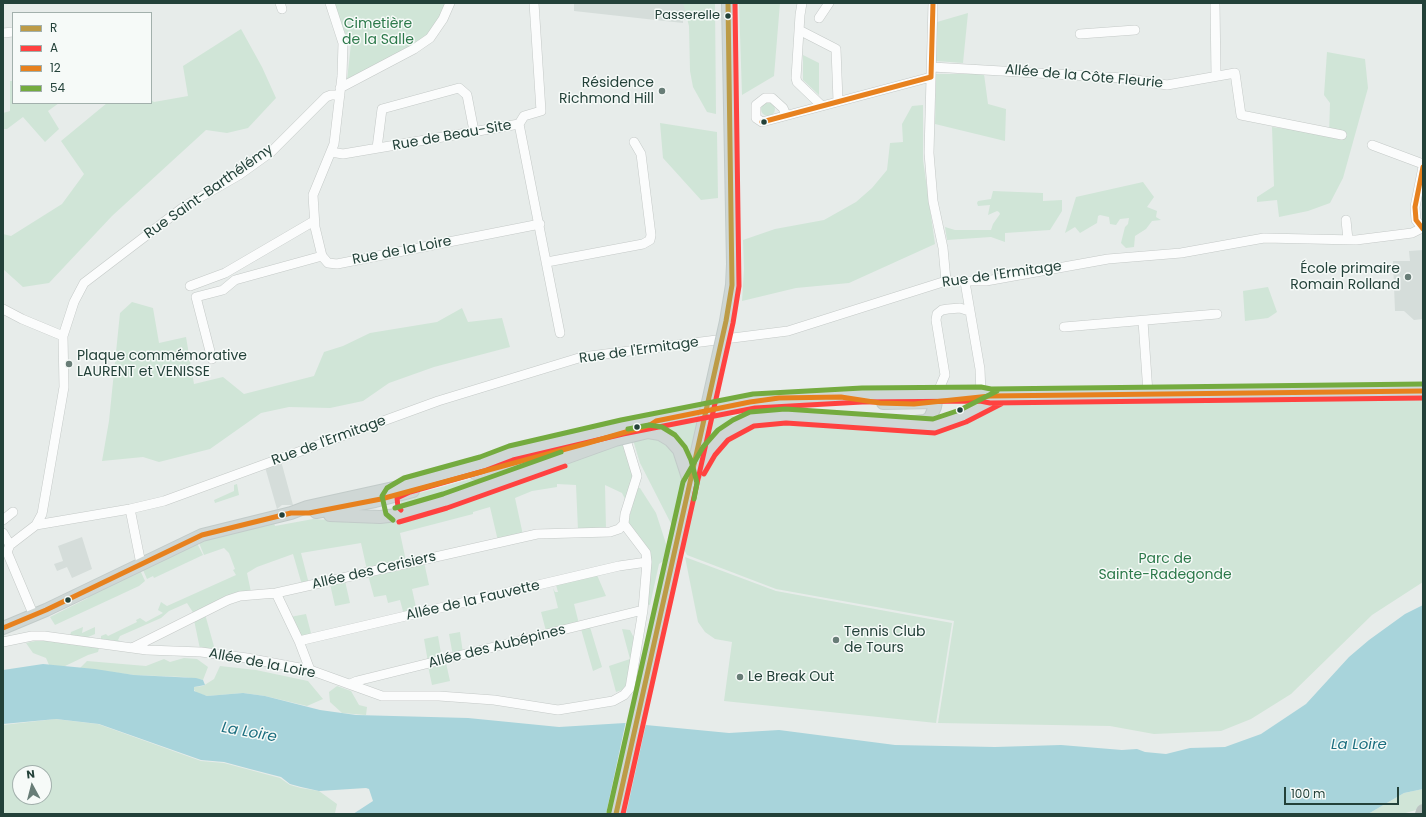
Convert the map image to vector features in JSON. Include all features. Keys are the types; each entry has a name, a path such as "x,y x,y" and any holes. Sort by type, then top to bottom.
{"main road":[{"path":"616,814 726,321 732,285 733,264 728,3"},
{"path":"3,628 34,616 202,535 291,513 307,507 407,484 482,464 511,453 754,401 779,398 842,397 880,403 914,404 936,398 991,395 1423,391"},
{"path":"690,484 710,451 723,435 752,419 767,417 836,418 925,426 943,424 978,409 991,395"},
{"path":"888,423 925,421 933,413 936,398"},
{"path":"309,513 343,508 389,497 622,429"},
{"path":"291,513 365,517 397,515 445,501 615,440 648,432 660,434 670,440 679,450 690,484"},
{"path":"397,515 389,506 389,497 391,493 407,484"}],"street":[{"path":"212,359 196,297 223,290 235,280 322,256 314,221 313,196 331,152 340,92 344,47 330,3"},
{"name":"Rue Saint-Barthélémy","path":"36,524 42,514 64,386 63,336 74,302 84,283 185,206 239,175 271,152 326,97 340,92 414,49 430,38 443,19 450,3"},
{"path":"519,124 524,116 541,111 534,3"},
{"path":"802,3 796,78 797,82 822,106"},
{"path":"819,18 830,3"},
{"path":"933,3 929,153 933,201 943,248 946,281"},
{"path":"1215,3 1216,76"},
{"path":"799,30 836,49 838,102"},
{"path":"1080,34 1135,30"},
{"name":"Allée de la Côte Fleurie","path":"932,67 1124,78 1166,85 1236,73 1242,115 1342,134"},
{"path":"786,115 931,77"},
{"path":"377,148 382,109 459,88 467,95 474,131"},
{"name":"Rue de Beau-Site","path":"331,152 343,154 519,124 540,224"},
{"path":"547,262 644,244 650,240 651,235 641,154 634,142"},
{"path":"1372,145 1423,166 1415,207 1416,220 1423,228"},
{"path":"1346,220 1348,240"},
{"path":"190,286 225,273 314,221"},
{"path":"540,224 560,333"},
{"name":"Rue de la Loire","path":"322,256 328,263 335,264 540,224"},
{"name":"Rue de l'Ermitage","path":"36,524 130,509 182,496 438,401 582,357 788,331 946,281 966,282 986,280 1108,259 1206,250 1264,238 1348,240 1412,233 1423,228"},
{"path":"966,282 969,311 980,370 991,395"},
{"path":"936,398 944,375 936,320 937,314 942,310 948,309 960,308 969,311"},
{"path":"3,309 22,319 63,336"},
{"path":"1064,327 1217,314"},
{"path":"1143,321 1148,393"},
{"path":"622,429 637,476 624,524 646,554 647,562 643,610"},
{"path":"130,509 141,564"},
{"path":"3,520 13,512"},
{"path":"34,616 5,557 10,545 36,524"},
{"name":"Allée des Cerisiers","path":"132,648 228,600 248,595 276,593 537,534 610,532 619,529 624,524"},
{"path":"3,532 10,545"},
{"name":"Allée de la Fauvette","path":"300,641 619,566 647,562"},
{"path":"276,593 300,641 310,670"},
{"name":"Allée des Aubépines","path":"350,684 643,610"},
{"name":"Allée de la Loire","path":"3,642 32,636 132,648 215,654 310,670 382,696 439,696 494,700 558,710 613,702 624,695 630,688 643,610"}],"shaded area":[{"path":"574,3 693,3 692,19 683,20 683,23 574,11"},
{"name":"École primaire Romain Rolland","path":"1423,250 1423,319 1414,320 1404,311 1395,311 1393,261 1410,261 1409,251"},
{"path":"281,461 293,505 282,505 277,509 265,467"},
{"path":"82,537 92,569 72,578 67,567 57,571 54,564 63,561 58,546"}],"green space":[{"name":"Cimetière de la Salle","path":"334,3 447,3 444,11 426,38 347,80 351,44 342,28"},
{"path":"683,3 715,3 716,114 707,112 693,87 690,71 689,26"},
{"path":"739,3 780,3 774,76 742,95"},
{"path":"968,13 963,63 936,61 937,22"},
{"path":"241,29 262,67 276,98 248,128 227,133 206,130 112,216 49,283 23,287 3,269 3,234 11,236 62,204 84,174 61,141 106,104 152,104 152,101 154,102 188,96 183,66"},
{"path":"1327,52 1365,59 1368,88 1343,178 1330,203 1308,211 1279,217 1277,200 1257,202 1257,197 1274,186 1272,127 1329,134 1330,103 1324,95"},
{"path":"803,55 819,63 819,95 803,80"},
{"path":"936,74 984,74 988,104 1006,109 1005,141 935,124"},
{"path":"10,81 12,81 12,104 58,104 48,111 59,129 45,142 23,117 7,129 3,129 3,113 10,111"},
{"path":"765,102 771,102 775,106 775,112 771,116 765,116 761,112 761,106"},
{"path":"923,105 923,160 935,244 849,283 796,288 742,301 744,269 743,240 775,229 824,220 856,202 872,188 887,170 890,143 903,142 902,124 912,106"},
{"path":"660,123 717,132 718,198 701,200 663,158"},
{"path":"1143,182 1154,197 1147,207 1157,211 1156,217 1161,220 1152,221 1146,229 1135,236 1134,247 1126,248 1121,243 1129,218 1120,219 1116,225 1110,224 1109,217 1100,215 1098,216 1097,223 1080,233 1075,227 1065,233 1076,197"},
{"path":"993,191 1043,193 1043,201 1062,200 1062,211 1050,230 1005,233 1005,242 991,237 947,240 945,227 955,230 991,230 1000,214 999,212 997,211 988,215 990,205 978,206 977,203 978,201 991,199"},
{"path":"1268,287 1277,312 1268,318 1245,321 1243,291"},
{"path":"132,302 153,308 159,343 186,337 194,384 223,377 244,394 314,376 324,352 343,346 370,333 437,322 462,308 468,322 502,318 510,347 434,367 389,383 363,401 330,408 289,407 261,413 210,449 159,462 143,457 102,461 109,421 120,313"},
{"name":"Parc de Sainte-Radegonde","path":"1423,399 1423,582 1372,615 1291,694 1251,719 1221,731 1154,734 1110,726 938,723 954,621 776,589 687,555 640,463 633,440 660,427 718,414 768,421 941,430 1012,402"},
{"path":"622,441 633,478 626,501 622,493 605,485 606,529 578,530 576,485 557,484 557,487 532,491 515,498 523,535 498,541 490,507 473,512 473,514 400,533 406,561 367,570 361,543 301,553 309,584 302,585 293,554 257,567 247,573 251,592 194,614 187,603 169,611 161,618 120,636 118,640 122,642 101,639 101,636 106,634 108,636 137,622 136,620 140,618 146,622 163,613 158,610 161,602 167,606 236,575 233,570 235,569 229,553 224,548 204,555 199,543 203,541 274,523 275,526 313,519 382,523 401,521"},
{"path":"529,463 524,468 443,497 404,507 401,504 401,500 405,497"},
{"path":"237,484 239,495 215,503 214,500 234,491 234,485"},
{"path":"637,488 640,488 656,513 670,556 659,564 650,605 647,604 651,554 628,522"},
{"path":"197,543 203,555 154,578 153,576 147,579 143,570"},
{"name":"Tennis Club de Tours","path":"685,557 776,591 952,623 936,723 724,701 732,642 715,639 705,632 698,622"},
{"path":"424,562 429,585 412,589 417,612 404,615 400,600 388,603 386,595 374,597 368,575"},
{"path":"140,570 145,581 139,586 55,625 50,617 88,598 87,595"},
{"path":"597,575 606,596 574,604 579,624 546,631 541,612 558,608 553,588 555,592 558,592 556,585"},
{"path":"345,581 350,603 335,606 330,584"},
{"path":"205,614 215,650 200,649 194,620"},
{"path":"306,614 312,637 303,639 290,617"},
{"path":"83,627 82,633 95,627 95,634 86,638 70,636 71,632"},
{"path":"590,627 602,667 593,671 581,629"},
{"path":"622,629 630,630 635,640 625,689 616,692 609,666 630,659"},
{"path":"460,632 463,653 453,656 449,634"},
{"path":"438,636 442,659 428,662 424,639"},
{"path":"40,640 99,648 98,652 63,667 49,665 46,658 33,653 26,643"},
{"path":"184,658 197,659 208,667 203,680 184,677 134,675 80,668 87,661 146,666 164,659 170,662"},
{"path":"446,663 450,681 432,685 428,666"},
{"path":"220,666 256,670 308,681 323,699 307,706 265,696 243,693 207,696 197,693 193,689 194,687 203,686 214,679"},
{"path":"337,686 351,691 359,705 367,707 366,715 342,713 330,702 329,692"},
{"path":"55,719 98,724 201,761 224,763 280,778 290,785 319,791 337,804 335,813 3,814 3,725"},
{"path":"1423,789 1423,808 1402,814 1368,814 1404,793"}],"water":[{"name":"La Loire","path":"1423,605 1423,789 1404,793 1368,814 353,814 373,801 369,789 319,791 301,787 290,784 281,777 224,762 201,760 99,724 56,719 3,724 3,670 43,664 95,669 134,675 196,678 203,680 205,685 194,687 194,691 207,696 243,693 265,696 320,710 356,715 468,718 559,727 625,723 729,733 779,730 895,745 995,747 1061,745 1122,750 1137,749 1145,752 1166,754 1190,748 1225,747 1261,734 1306,704 1349,657 1369,640 1405,614"}],"pier":[{"path":"626,721 646,724 626,814 606,814"}],"transit line":[{"name":"R","path":"616,814 726,321 732,285 728,3"},
{"name":"A","path":"623,814 733,323 739,286 735,3"},
{"name":"12","path":"931,77 933,3"},
{"name":"12","path":"762,122 931,77"},
{"name":"12","path":"1423,167 1415,207 1416,220 1423,229"},
{"name":"54","path":"393,520 386,514 382,496 387,488 404,478 480,457 509,446 621,420 753,394 862,388 981,387 991,389 1423,384"},
{"name":"54","path":"609,812 683,482 703,447 718,430 733,420 750,412 785,409 933,419 960,410 997,391"},
{"name":"12","path":"3,628 46,610 202,535 291,513 309,513 381,499 588,443 650,425 656,421 750,402 779,398 841,397 880,403 914,404 990,396 1423,391"},
{"name":"A","path":"401,510 398,507 397,498 410,492 484,471 513,460 623,434 755,408 862,402 980,401 990,403 1423,398"},
{"name":"A","path":"704,474 715,455 728,440 754,426 786,423 935,433 966,422 1003,403"},
{"name":"54","path":"628,429 649,425 662,427 675,435 685,447 691,460 697,483 694,499"},
{"name":"54","path":"395,508 443,494 561,452"},
{"name":"A","path":"399,522 447,508 565,466"}],"place":[{"name":"Passerelle","path":"728,16"},
{"name":"Résidence Richmond Hill","path":"662,91"},
{"name":"École primaire Romain Rolland","path":"1408,277"},
{"name":"Plaque commémorative LAURENT et VENISSE","path":"69,364"},
{"name":"Tennis Club de Tours","path":"836,640"},
{"name":"Le Break Out","path":"740,677"}]}
